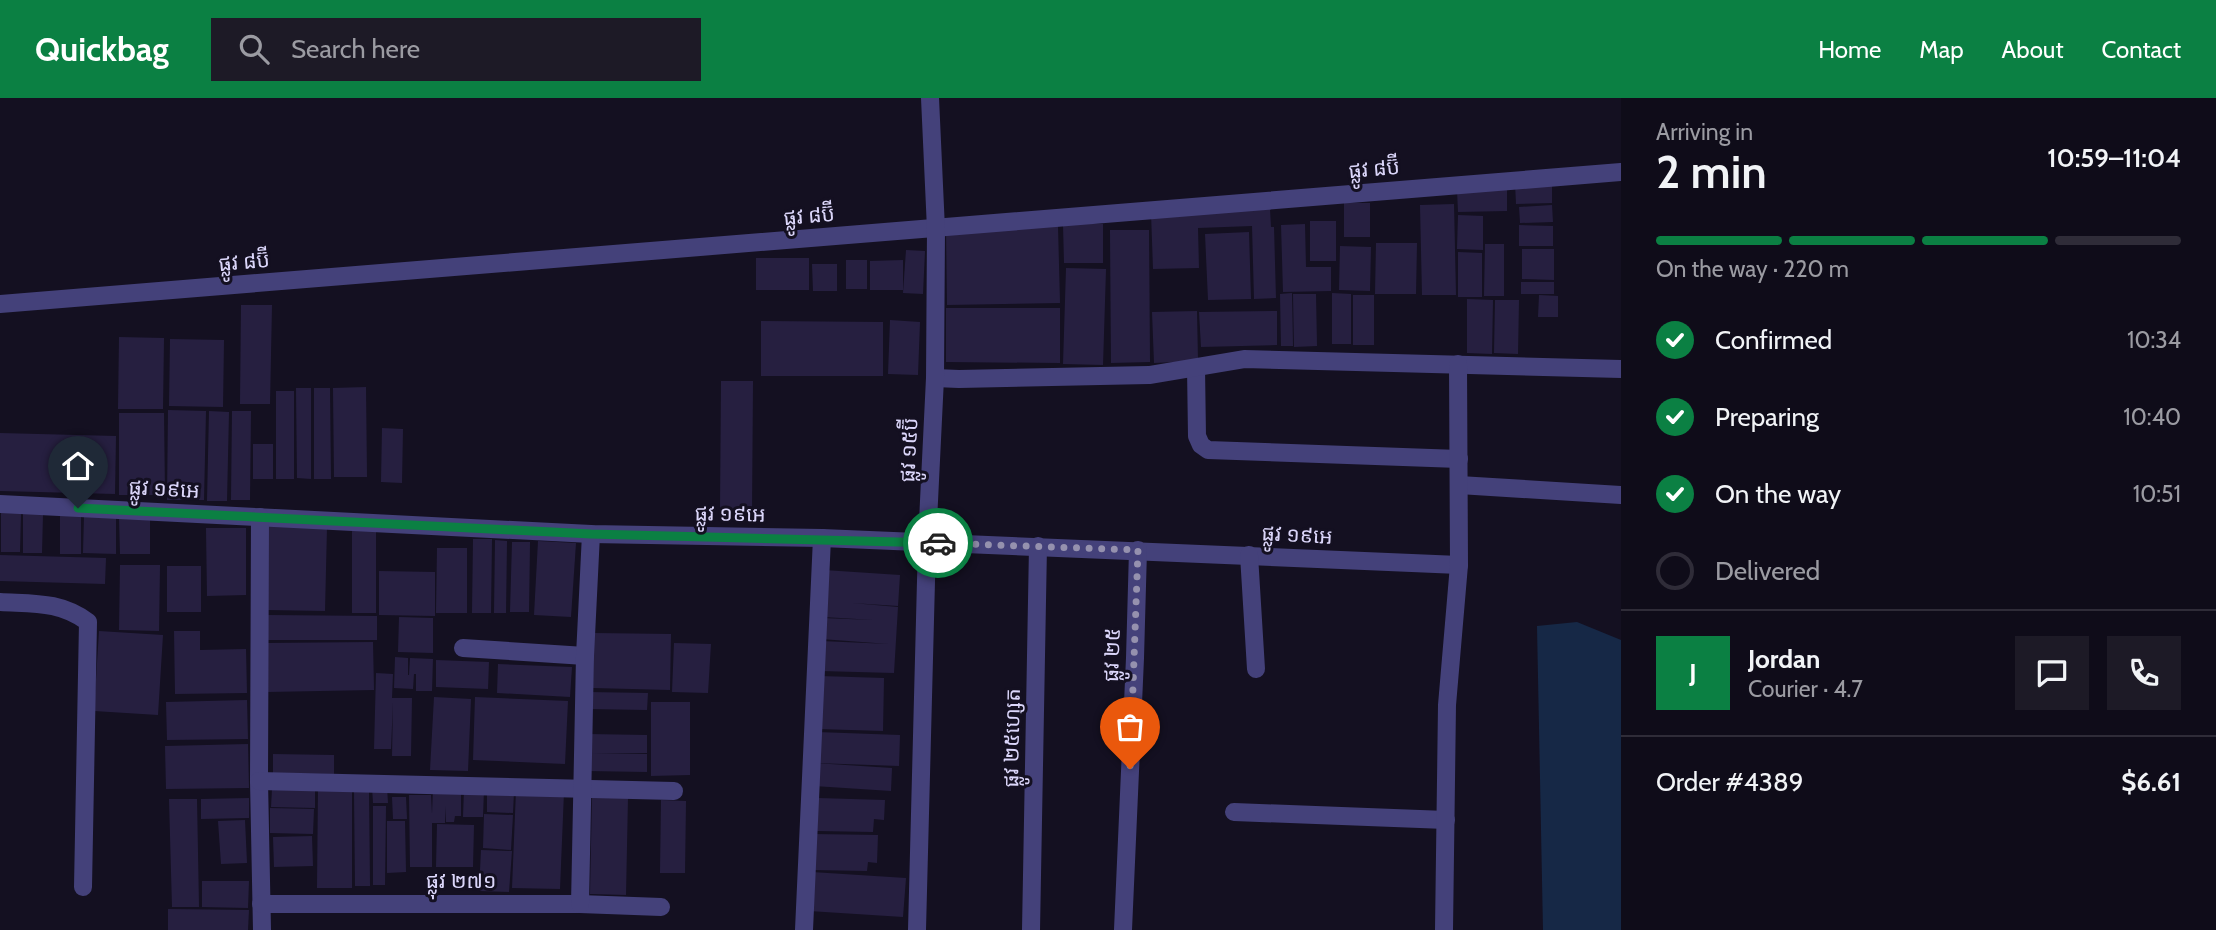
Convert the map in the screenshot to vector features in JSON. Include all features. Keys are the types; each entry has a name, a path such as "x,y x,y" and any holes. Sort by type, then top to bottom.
{"street":[{"name":"ផ្លូវ ១៥ប៊ី","path":"918,930 927,542 935,377 936,229 930,98"},
{"name":"ផ្លូវ ៨ប៊ី","path":"0,304 1621,172"},
{"path":"935,377 959,379 1149,375 1244,359 1621,369"},
{"path":"1444,930 1447,705 1459,565 1458,364"},
{"path":"1196,368 1197,436 1201,445 1208,450 1459,459"},
{"path":"1459,485 1621,495"},
{"name":"ផ្លូវ ១៩អេ","path":"0,504 591,534 822,538 1459,565"},
{"path":"260,517 259,781 262,930"},
{"path":"580,904 585,656 591,534"},
{"path":"804,930 822,538"},
{"name":"ផ្លូវ ២៥ហ្សេត","path":"1031,930 1038,546"},
{"name":"ផ្លូវ ២៥","path":"1123,930 1138,550"},
{"path":"1249,555 1256,669"},
{"path":"0,602 53,605 75,612 88,622 83,887"},
{"path":"463,648 585,656"},
{"path":"259,781 674,792"},
{"path":"1234,812 1446,820"},
{"name":"ផ្លុវ ២៧១","path":"261,904 580,904 661,907"}],"water":[{"path":"1577,622 1621,640 1621,930 1543,930 1537,626"}],"building":[{"path":"1552,182 1552,203 1516,204 1515,183"},
{"path":"1507,189 1507,211 1458,212 1457,190"},
{"path":"1344,203 1370,203 1370,237 1344,237"},
{"path":"1454,204 1456,295 1422,295 1420,205"},
{"path":"1552,205 1553,222 1520,223 1519,207"},
{"path":"1270,209 1271,227 1274,227 1276,298 1254,299 1252,226 1198,228 1199,268 1153,269 1151,213"},
{"path":"1458,215 1483,216 1483,250 1457,249"},
{"path":"1310,221 1336,221 1336,261 1310,261"},
{"path":"1063,224 1103,224 1103,263 1064,263"},
{"path":"1305,224 1306,267 1331,267 1331,291 1283,292 1281,225"},
{"path":"1519,225 1553,226 1553,246 1519,246"},
{"path":"1058,226 1060,303 947,305 946,229"},
{"path":"1110,230 1149,230 1150,362 1111,363"},
{"path":"1249,232 1251,299 1208,300 1205,234"},
{"path":"1376,243 1417,243 1416,294 1375,294"},
{"path":"1485,244 1504,244 1504,296 1484,296"},
{"path":"1340,246 1371,247 1370,291 1339,290"},
{"path":"1522,249 1554,249 1554,280 1522,279"},
{"path":"906,250 925,251 923,294 903,293"},
{"path":"1458,252 1482,253 1482,297 1458,297"},
{"path":"756,258 809,258 809,290 756,290"},
{"path":"846,260 867,260 867,289 846,289"},
{"path":"903,260 903,290 870,290 870,261"},
{"path":"812,264 837,264 837,291 813,291"},
{"path":"1066,268 1106,269 1103,365 1063,364"},
{"path":"1521,282 1554,282 1554,294 1521,294"},
{"path":"1292,293 1293,346 1281,346 1280,294"},
{"path":"1332,293 1351,294 1351,344 1332,344"},
{"path":"1293,294 1316,294 1317,346 1294,347"},
{"path":"1353,295 1374,295 1374,345 1353,345"},
{"path":"1539,295 1558,296 1558,317 1538,317"},
{"path":"1467,299 1493,300 1492,354 1467,353"},
{"path":"1495,300 1519,300 1518,354 1494,353"},
{"path":"241,305 272,305 270,404 240,404"},
{"path":"946,308 1060,308 1060,363 946,362"},
{"path":"1197,311 1198,361 1154,363 1152,312"},
{"path":"1277,311 1277,345 1201,347 1199,312"},
{"path":"890,320 920,322 918,375 888,374"},
{"path":"761,321 883,322 883,376 761,376"},
{"path":"119,337 164,338 163,409 118,409"},
{"path":"170,339 224,340 223,407 169,406"},
{"path":"721,381 753,381 752,513 720,513"},
{"path":"366,387 367,477 334,477 333,388"},
{"path":"296,388 311,388 311,479 297,478"},
{"path":"314,388 330,388 331,479 314,479"},
{"path":"276,391 294,391 294,479 276,479"},
{"path":"168,410 206,411 204,500 167,500"},
{"path":"209,411 229,412 227,501 207,501"},
{"path":"232,411 251,411 250,500 231,500"},
{"path":"119,413 164,413 165,495 119,495"},
{"path":"382,428 403,429 402,483 381,482"},
{"path":"0,433 116,436 115,494 0,491"},
{"path":"253,444 273,444 273,479 253,479"},
{"path":"1,513 21,513 20,552 1,552"},
{"path":"23,514 43,514 42,553 23,553"},
{"path":"60,514 81,514 81,554 60,554"},
{"path":"84,516 116,516 116,554 83,553"},
{"path":"119,518 150,518 150,554 120,554"},
{"path":"268,526 327,527 325,611 266,610"},
{"path":"206,528 246,528 246,595 207,596"},
{"path":"352,531 376,531 376,613 352,613"},
{"path":"473,539 492,539 491,613 472,613"},
{"path":"495,540 507,541 506,613 494,613"},
{"path":"538,541 576,543 571,617 534,615"},
{"path":"512,542 530,542 529,612 510,612"},
{"path":"437,548 467,548 467,613 436,613"},
{"path":"0,555 106,558 105,584 0,581"},
{"path":"120,565 160,565 159,631 119,630"},
{"path":"167,566 201,566 201,612 167,612"},
{"path":"824,570 900,575 898,606 852,603 898,607 894,673 820,671 821,641 889,644 821,639 822,618 874,620 823,617"},
{"path":"379,571 435,572 435,616 379,615"},
{"path":"268,615 377,616 377,640 267,640"},
{"path":"399,617 433,618 433,653 398,652"},
{"path":"99,631 163,635 158,715 94,711"},
{"path":"174,631 200,631 200,650 246,649 247,693 175,694"},
{"path":"594,633 671,634 670,690 593,688"},
{"path":"373,642 374,690 267,692 267,643"},
{"path":"674,643 711,644 708,693 672,692"},
{"path":"395,657 408,658 408,675 410,658 433,659 432,691 416,691 416,674 413,689 394,688"},
{"path":"436,660 489,662 488,689 436,687"},
{"path":"498,664 572,667 570,697 497,693"},
{"path":"376,673 393,674 392,698 412,698 411,756 392,756 393,702 391,749 374,749"},
{"path":"820,676 884,678 883,731 818,729"},
{"path":"588,692 648,693 647,710 588,709"},
{"path":"434,697 471,699 468,771 430,770"},
{"path":"475,697 568,701 565,764 473,760"},
{"path":"247,700 248,739 167,740 166,702"},
{"path":"651,702 690,702 690,775 651,776"},
{"path":"817,732 900,735 899,766 815,763"},
{"path":"588,734 647,735 647,753 593,753 647,754 647,772 586,771"},
{"path":"248,744 249,788 166,789 165,746"},
{"path":"273,754 334,755 334,774 273,773"},
{"path":"815,763 892,768 891,791 814,786"},
{"path":"318,787 352,787 352,888 317,888"},
{"path":"372,787 387,787 388,803 373,803"},
{"path":"433,788 461,789 461,816 455,816 454,822 446,822 445,806 445,823 432,823 432,867 410,867 409,795 431,795 432,814"},
{"path":"272,789 315,790 315,808 271,807"},
{"path":"464,789 484,789 483,817 463,817"},
{"path":"354,790 369,790 370,886 355,886"},
{"path":"516,790 564,792 560,889 512,888"},
{"path":"487,791 514,792 513,813 487,812"},
{"path":"592,796 628,797 626,895 590,894"},
{"path":"392,797 406,797 407,819 393,819"},
{"path":"249,798 249,818 201,819 201,799"},
{"path":"818,798 885,800 884,820 874,819 873,832 817,831"},
{"path":"169,799 197,799 199,907 172,907"},
{"path":"661,800 686,801 685,873 660,873"},
{"path":"373,806 386,806 385,885 373,885"},
{"path":"270,808 314,809 313,834 270,833"},
{"path":"484,814 513,815 511,850 483,848"},
{"path":"245,820 247,863 221,864 218,821"},
{"path":"387,821 405,821 406,872 387,873"},
{"path":"437,824 474,825 473,867 436,867"},
{"path":"813,834 878,835 877,863 868,862 867,871 812,870"},
{"path":"312,836 313,866 274,867 273,837"},
{"path":"481,850 512,851 509,892 479,891"},
{"path":"812,872 906,878 903,917 809,911"},
{"path":"202,881 249,881 248,908 202,907"},
{"path":"168,909 249,910 248,930 168,930"}],"way so far":[{"path":"938,543 1138,550 1130,769"}],"route":[{"path":"78,508 591,534 938,543"}]}
